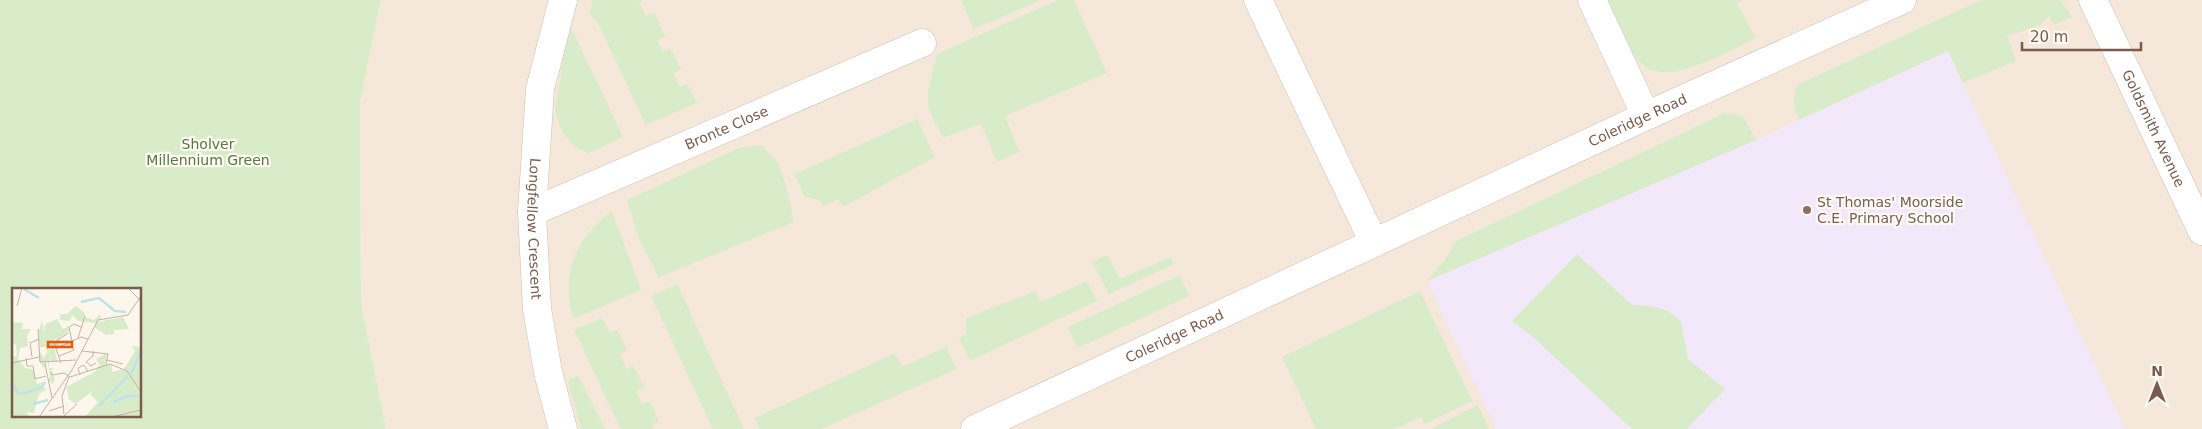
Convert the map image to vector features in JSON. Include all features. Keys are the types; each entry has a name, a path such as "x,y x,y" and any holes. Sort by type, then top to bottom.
{"street":[{"name":"Longfellow Crescent","path":"563,0 540,89 532,212 537,309 548,372 563,429"},
{"path":"1258,0 1374,243"},
{"path":"1592,0 1646,116"},
{"name":"Coleridge Road","path":"975,429 1646,116 1902,0"},
{"name":"Goldsmith Avenue","path":"2092,0 2202,232"},
{"name":"Bronte Close","path":"532,212 922,43"}],"shaded area":[{"path":"381,0 2202,0 2202,429 386,429 361,304 360,102"},
{"name":"St Thomas' Moorside C.E. Primary School","path":"1948,51 2125,429 1496,429 1427,281 1756,140"}],"green space":[{"name":"Sholver Millennium Green","path":"0,0 381,0 360,102 361,304 386,429 0,429"},
{"path":"593,0 643,0 639,2 646,16 654,13 665,36 657,40 663,52 670,48 681,69 673,73 680,87 687,84 697,103 646,125 598,23 589,13"},
{"path":"1041,0 974,29 961,1"},
{"path":"1058,0 1074,0 1107,73 1005,116 1019,152 997,162 981,124 943,138 928,108 928,90 937,54"},
{"path":"1607,0 1742,0 1737,4 1756,38 1699,65 1667,72 1653,71 1642,64 1631,51"},
{"path":"1981,0 2060,0 2072,17 2054,25 2049,16 2040,25 2007,36 2016,61 1963,83 1948,51 1799,120 1794,102 1797,85"},
{"path":"569,23 623,137 589,153 576,147 566,137 559,125 555,110"},
{"path":"1725,113 1743,116 1756,140 1427,281 1444,261 1456,241"},
{"path":"917,119 935,157 843,207 838,199 823,206 821,201 810,197 805,198 795,174"},
{"path":"762,145 778,163 786,186 794,222 659,277 639,239 627,200 739,148"},
{"path":"612,211 641,290 573,319 569,287 570,272 574,259 588,234"},
{"path":"1577,254 1632,305 1650,306 1666,310 1676,317 1681,322 1688,359 1725,389 1687,429 1632,429 1534,338 1512,321"},
{"path":"1107,255 1120,279 1171,257 1174,264 1109,294 1092,262"},
{"path":"1180,275 1189,296 1078,348 1068,327"},
{"path":"1087,281 1097,301 970,361 959,338 966,334 966,318 1035,291 1041,302"},
{"path":"677,284 744,429 713,429 651,296"},
{"path":"1420,291 1472,401 1425,424 1421,417 1394,429 1316,429 1282,357"},
{"path":"602,318 610,333 617,330 627,350 620,354 627,369 634,366 644,387 636,390 642,404 650,401 659,421 652,425 654,429 621,429 609,405 574,330"},
{"path":"946,347 957,369 821,429 760,429 755,418 895,353 902,367"},
{"path":"578,375 605,429 581,429 568,381"},
{"path":"1478,405 1489,429 1431,429"}],"place":[{"name":"St Thomas' Moorside C.E. Primary School","path":"1807,210"}]}
